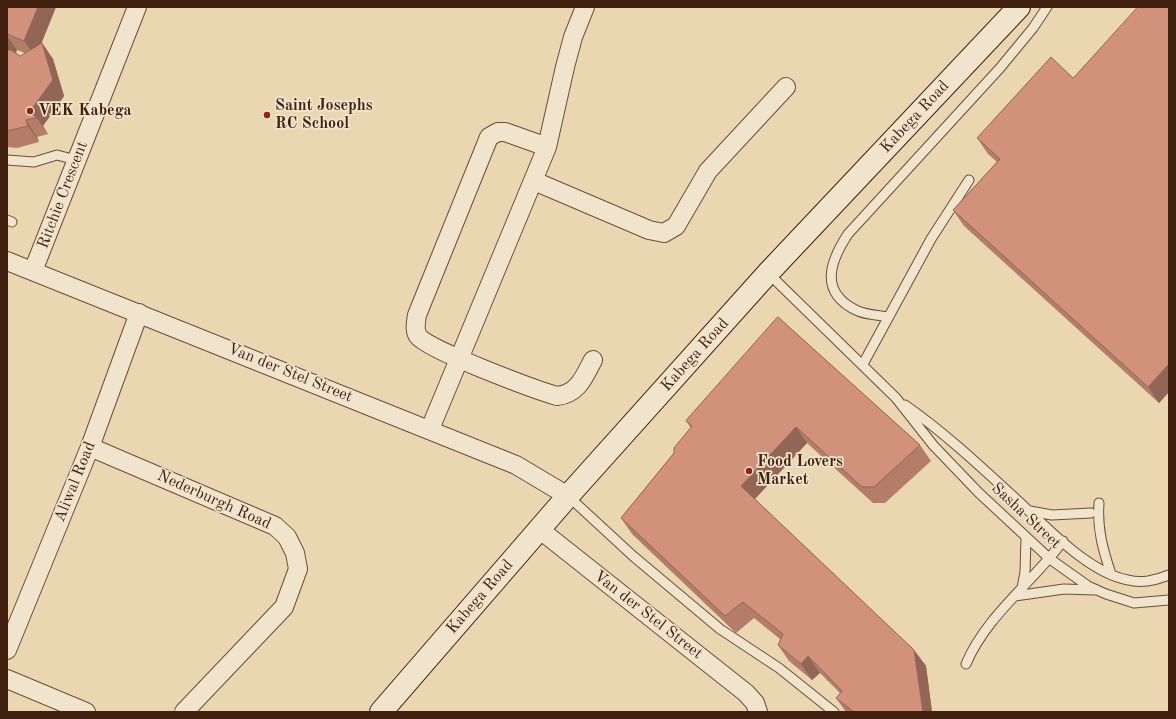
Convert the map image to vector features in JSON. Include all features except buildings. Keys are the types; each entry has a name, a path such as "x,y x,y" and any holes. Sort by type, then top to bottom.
{"street":[{"name":"Ritchie Crescent","path":"32,271 136,7"},
{"path":"430,429 547,147 573,37 586,7"},
{"name":"Kabega Road","path":"381,712 568,496 768,273 1012,9"},
{"path":"534,181 649,230 658,233 671,231 683,216 708,171 786,87"},
{"path":"547,147 505,132 494,133 489,137 484,146 417,315 416,325 418,336 424,341 459,359 557,396 570,393 577,388 593,360"},
{"name":"Van der Stel Street","path":"7,261 430,429 516,465 568,496"},
{"name":"Aliwal Road","path":"7,650 90,447 139,313"},
{"name":"Nederburgh Road","path":"90,447 275,526 287,537 295,553 298,569 284,607 184,712"},
{"name":"Van der Stel Street","path":"539,529 746,693 756,708"},
{"path":"7,679 86,712"}],"lane":[{"path":"888,317 859,311 840,299 834,290 831,280 832,264 836,252 848,234 960,114 1017,48 1047,7"},
{"path":"7,160 34,162 57,154 76,160"},
{"path":"863,364 931,239 969,180"},
{"name":"Sasha Street","path":"768,273 863,364 896,398 933,445 979,493 1050,559 1088,586 1134,603 1169,600"},
{"name":"Sasha Street","path":"896,398 940,430 1063,541 1097,568 1128,580 1151,582 1169,575"},
{"path":"568,496 633,556 720,629 779,668 834,712"},
{"path":"1099,503 1098,521 1100,540 1111,574"},
{"path":"1030,511 1052,515 1091,513"},
{"path":"1018,593 1025,572 1026,537"},
{"path":"966,664 978,642 992,623 1050,559 1063,541"},
{"path":"1018,593 1064,589 1098,590"}],"place":[{"name":"VEK Kabega","path":"30,111"},
{"name":"Saint Josephs RC School","path":"267,115"},
{"name":"Food Lovers Market","path":"749,471"}]}
